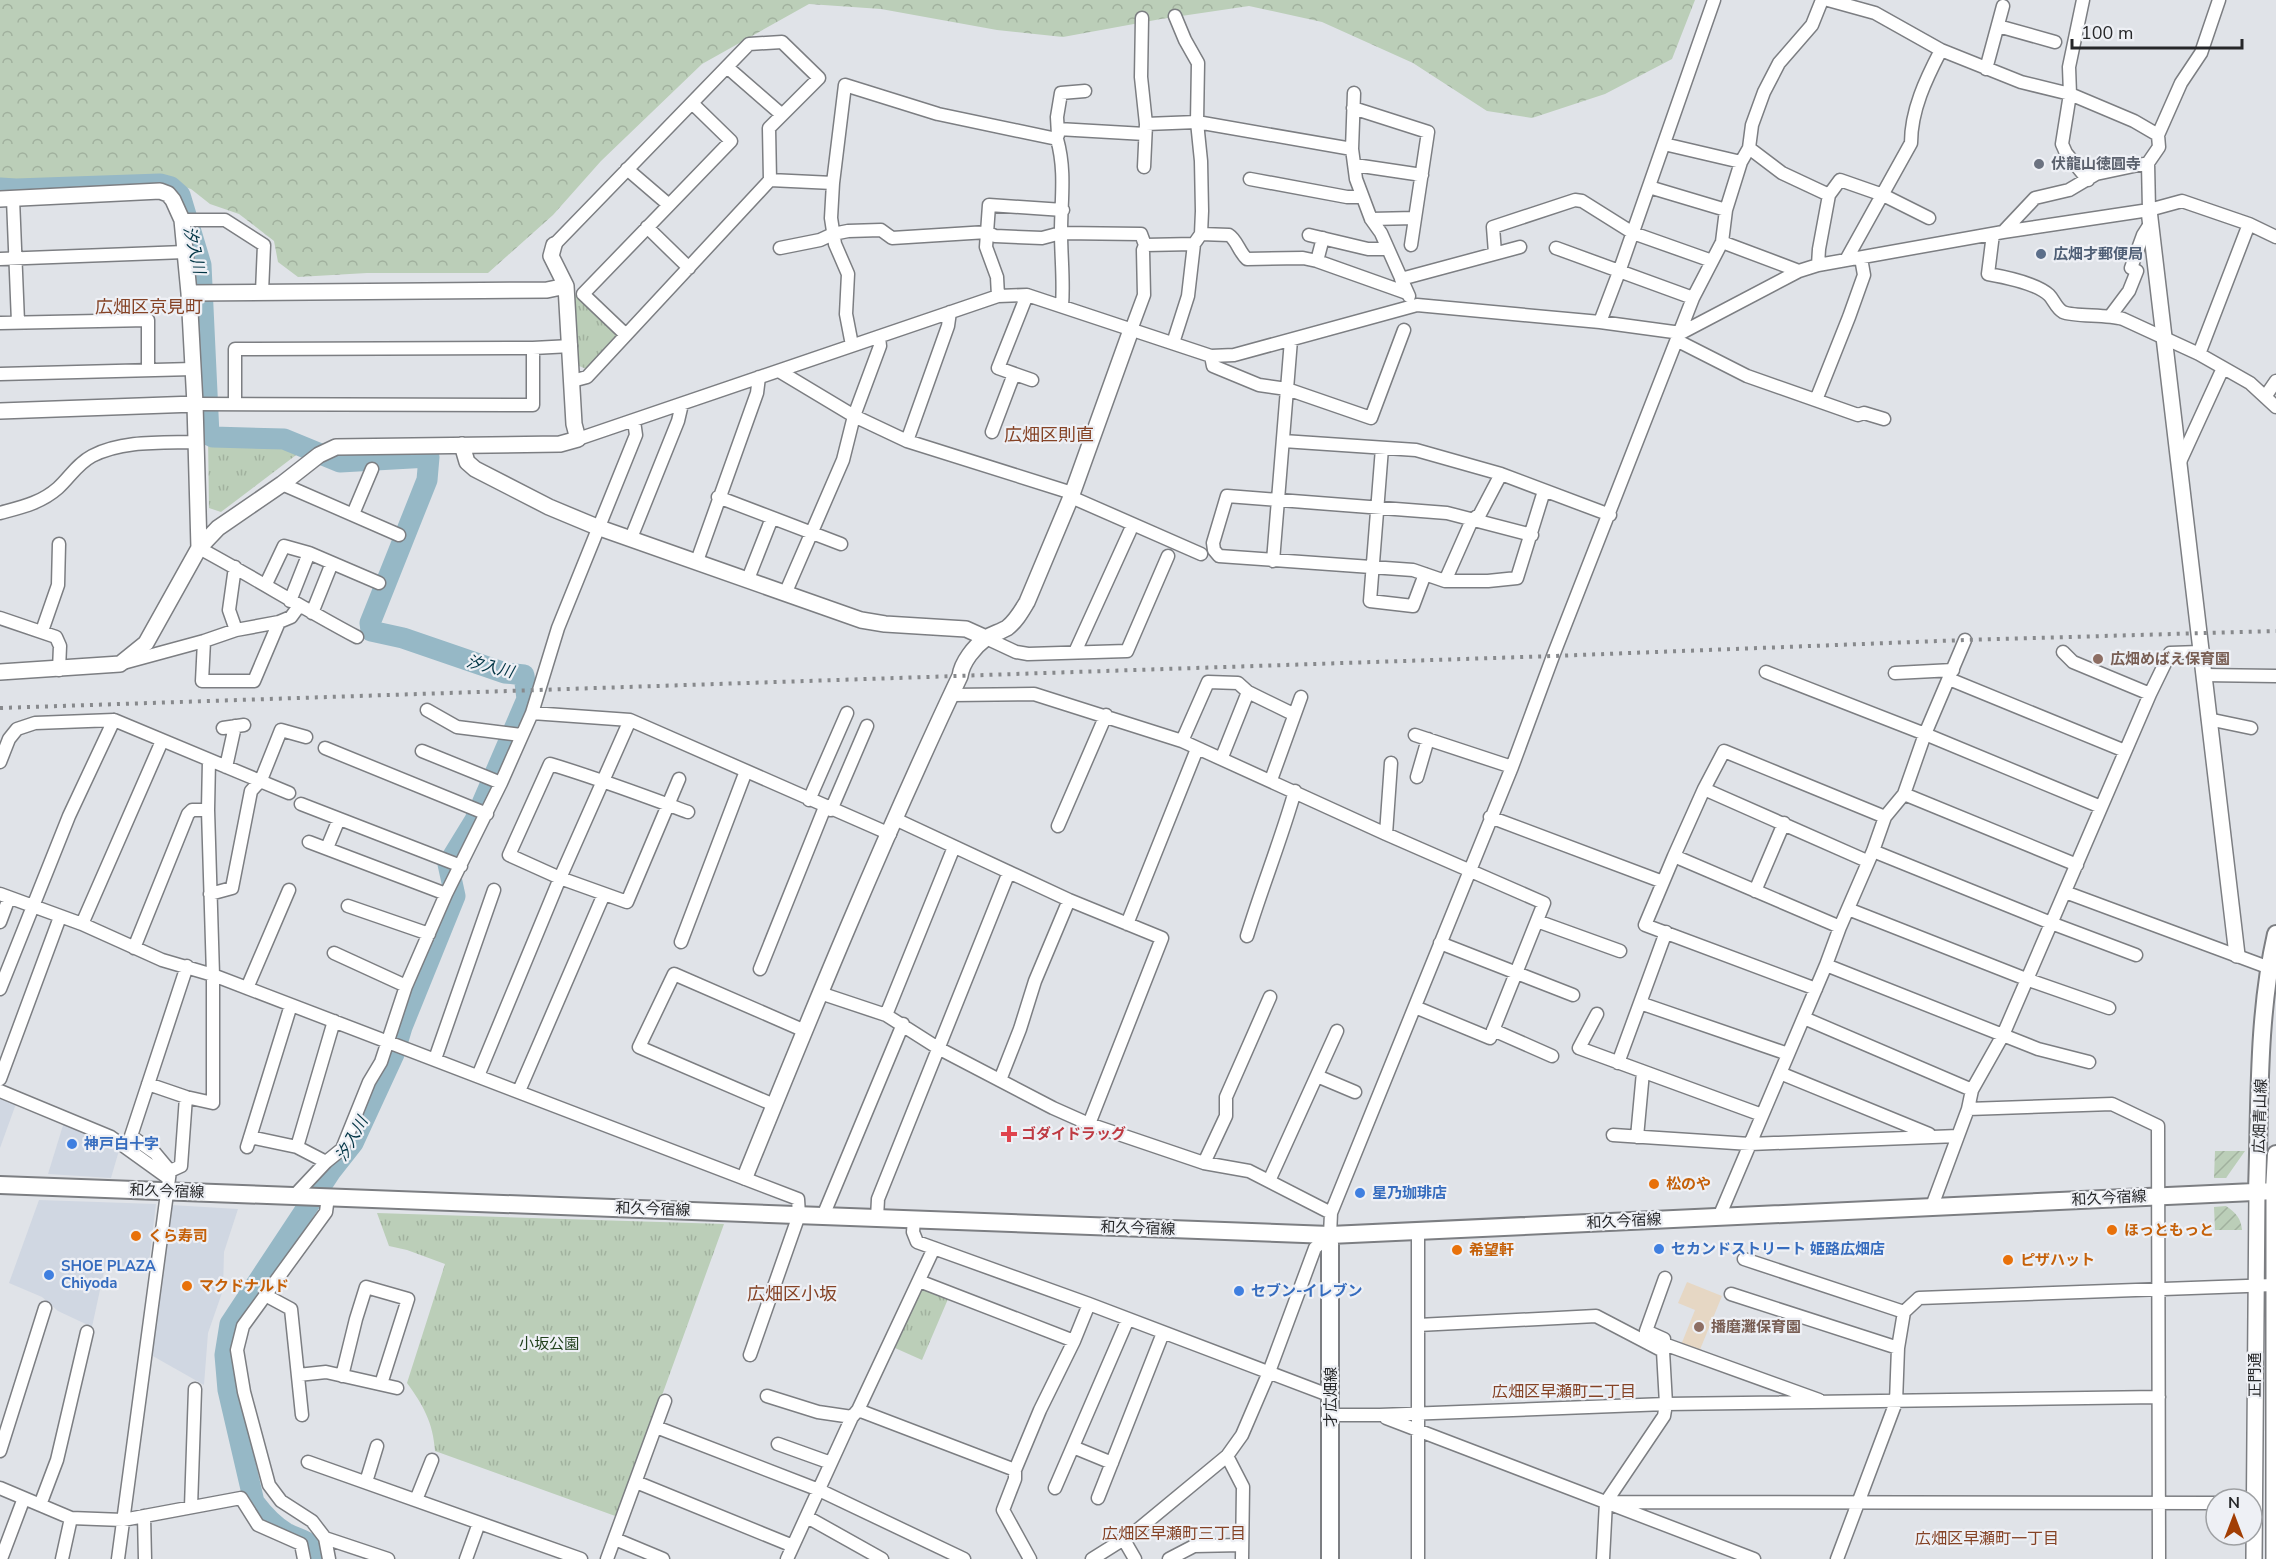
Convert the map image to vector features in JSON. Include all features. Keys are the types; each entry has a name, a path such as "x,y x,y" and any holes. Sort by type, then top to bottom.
{"main road":[{"name":"広畑青山線","path":"2257,1191 2263,1032 2276,934"},
{"name":"広畑青山線","path":"2275,1191 2276,1154"},
{"name":"和久今宿線","path":"0,1185 169,1180 299,1196 1330,1235 2275,1191"},
{"name":"才広畑線","path":"1330,1235 1330,1559"}],"street":[{"path":"1600,322 1714,0"},
{"path":"1092,1559 1124,1540 1227,1456 1242,1435 1269,1372 1315,1248 1330,1235 1331,1213 1512,767 1693,298 1722,242 1726,210 1749,148 1752,125 1764,92 1779,63 1812,25 1822,0"},
{"path":"1828,0 1875,13 1941,50 2021,82 2070,94 2134,121 2158,135"},
{"path":"2083,0 2069,67 2070,94 2062,144 2066,153 2088,180"},
{"path":"2219,0 2201,53 2181,83 2158,135 2159,147 2148,163 2149,217 2237,955"},
{"path":"1986,69 2003,6"},
{"path":"1173,343 1188,296 1197,239 1201,161 1197,122 1198,63 1175,16"},
{"path":"1142,18 1144,167"},
{"path":"1998,26 2055,42"},
{"path":"572,381 587,377 770,180 769,128 819,78 782,42 749,44 554,245 551,256 566,286 574,424 578,439"},
{"path":"1846,260 1911,143 1911,127 1925,80 1941,50"},
{"path":"727,67 781,114"},
{"path":"852,345 846,314 848,274 835,244 831,203 845,85 938,114 1058,134 1145,129 1197,122 1352,149"},
{"path":"1062,306 1064,280 1061,233 1063,172 1057,117 1061,93 1085,91"},
{"path":"1354,93 1352,149 1356,179 1371,219 1381,233 1407,293 1417,305"},
{"path":"626,335 583,294 731,141 692,103"},
{"path":"1353,108 1428,132 1411,244"},
{"path":"1664,144 1742,162"},
{"path":"1749,148 1782,172 1829,195"},
{"path":"2148,163 2096,174 2069,190 2035,198 1998,233 1988,274 2016,280 2042,290 2064,312 2111,315 2199,354 2250,383 2276,407"},
{"path":"1355,165 1422,175"},
{"path":"627,169 669,205"},
{"path":"1250,179 1347,197 1362,197"},
{"path":"770,180 833,183"},
{"path":"1818,265 1829,195 1840,180 1883,195 1929,218"},
{"path":"1649,187 1726,210"},
{"path":"18,322 15,259 6,199 160,191 168,194 173,200 182,220 189,293 200,548"},
{"path":"1495,253 1493,227 1575,200 1582,201 1633,233 1712,261"},
{"path":"1679,337 1799,271 1818,265 1998,233 2149,217 2182,201 2248,224 2276,237"},
{"path":"998,296 997,277 986,247 989,205 1063,210"},
{"path":"2111,315 2129,291 2138,271 2131,268 2149,217"},
{"path":"1371,219 1415,218"},
{"path":"182,220 225,220 264,245 262,292"},
{"path":"2199,354 2248,224"},
{"path":"647,227 689,268"},
{"path":"745,1177 820,993 967,658 986,638 1005,629 1019,617 1023,610 1071,495 1143,295 1145,244 1141,234 1061,233 1042,238 994,236 987,232 892,238 881,230 848,231 820,240 780,248"},
{"path":"1309,235 1368,249 1387,249"},
{"path":"1145,244 1232,236 1240,253 1247,259 1303,258 1407,293"},
{"path":"1317,261 1323,238"},
{"path":"1722,242 1799,271"},
{"path":"1401,279 1520,247"},
{"path":"1556,248 1693,298"},
{"path":"0,259 185,252"},
{"path":"1816,400 1850,317 1864,275 1861,258"},
{"path":"189,293 547,290 566,286"},
{"path":"1027,295 998,368 1032,380"},
{"path":"120,664 146,643 200,548 218,528 282,484 319,455 336,447 560,444 598,430 634,421 998,296 1027,295 1211,356 1234,355 1417,305 1600,322 1679,337 1747,376 1858,415 1864,413 1884,418"},
{"path":"907,441 948,326 950,312"},
{"path":"0,322 148,320 148,370"},
{"path":"1211,356 1213,366 1259,385 1287,389 1371,418 1404,330"},
{"path":"785,594 843,460 854,416 880,346 879,337"},
{"path":"1273,561 1291,340"},
{"path":"235,404 235,349 571,346"},
{"path":"0,411 195,404 534,405 534,348"},
{"path":"2179,464 2223,368"},
{"path":"0,374 193,369"},
{"path":"778,371 854,416 907,441 1071,495 1201,554"},
{"path":"992,432 1014,374"},
{"path":"697,561 718,496 757,393 759,377"},
{"path":"2265,397 2276,381"},
{"path":"632,538 678,421 682,404"},
{"path":"299,1196 326,1162 342,1149 369,1082 381,1062 406,986 446,894 458,872 483,812 501,783 532,713 558,628 636,435 634,421"},
{"path":"1283,441 1416,450 1501,474 1610,515"},
{"path":"0,513 38,503 58,488 78,465 93,456 124,445 196,442"},
{"path":"462,445 467,462 475,469 549,507 597,527 861,620 885,624 966,629 1016,652 1127,651 1168,556"},
{"path":"1382,448 1370,601 1413,606 1425,574"},
{"path":"353,514 372,469"},
{"path":"1445,581 1472,520 1480,514 1501,474"},
{"path":"282,484 399,535"},
{"path":"1532,535 1447,513 1227,496 1213,543 1219,556 1413,570 1445,581 1517,578 1532,535 1544,491"},
{"path":"718,496 841,544"},
{"path":"748,579 772,518"},
{"path":"1075,652 1130,531"},
{"path":"42,632 58,585 59,544"},
{"path":"266,584 284,546 309,553 379,583"},
{"path":"200,548 266,584 295,604 357,637"},
{"path":"0,672 59,670 120,664 236,630 279,622 291,617 309,553"},
{"path":"312,613 332,563"},
{"path":"235,567 229,610 236,630"},
{"path":"0,618 56,638 60,646 59,670"},
{"path":"204,641 202,681 254,681 279,622"},
{"path":"1719,1217 1804,1018 1885,818 1905,794 1925,734 1965,640"},
{"path":"2063,652 2073,662 2150,694"},
{"path":"1932,1206 1968,1109 1972,1090 2003,1035 2150,694 2170,653 2200,652"},
{"path":"1766,672 1925,734 2101,807"},
{"path":"1895,673 1951,674 2126,751"},
{"path":"2203,675 2276,676"},
{"path":"1182,741 1208,682 1238,682 1248,692 1293,714"},
{"path":"1222,757 1248,692"},
{"path":"951,695 1034,694 1182,741 1544,903 1490,1038 1415,1007"},
{"path":"1271,780 1300,697"},
{"path":"427,710 457,726 521,735"},
{"path":"532,713 630,720 828,808 954,847 1069,900 1162,938 1089,1124"},
{"path":"809,800 847,713"},
{"path":"1058,826 1106,715"},
{"path":"2208,719 2251,728"},
{"path":"0,989 69,816 114,720"},
{"path":"0,762 9,739 17,729 35,723 114,720 289,793"},
{"path":"478,1076 560,878 630,720"},
{"path":"226,766 234,726"},
{"path":"760,969 828,808 867,726"},
{"path":"210,894 232,888 251,791 261,780 282,730 306,737"},
{"path":"1415,735 1512,767"},
{"path":"1417,777 1428,739"},
{"path":"82,924 162,741"},
{"path":"325,748 483,812"},
{"path":"1127,924 1197,749"},
{"path":"422,751 501,783"},
{"path":"1816,989 1645,925 1704,789 1724,751 1885,818"},
{"path":"148,1084 186,1097 213,1103 209,760"},
{"path":"1386,834 1391,763"},
{"path":"680,778 668,804 627,902 560,878 509,855 550,764 603,780 668,804 688,812"},
{"path":"681,942 746,771"},
{"path":"1704,789 1784,823 2136,955"},
{"path":"1247,936 1268,869 1282,836 1295,791"},
{"path":"1905,794 2077,865"},
{"path":"301,804 448,861 458,872"},
{"path":"134,948 188,813 192,810 208,810"},
{"path":"1490,818 1663,882"},
{"path":"327,848 339,819"},
{"path":"1755,891 1784,823"},
{"path":"309,842 446,894"},
{"path":"886,1015 954,847"},
{"path":"1674,856 1840,927"},
{"path":"877,1218 879,1199 1008,872"},
{"path":"247,988 289,890"},
{"path":"435,1059 494,890"},
{"path":"2065,892 2272,969"},
{"path":"519,1091 604,894"},
{"path":"0,922 5,896 82,924 162,960 213,975 798,1198 799,1215 750,1355"},
{"path":"1000,1080 1020,1029 1035,981 1069,900"},
{"path":"348,906 429,934"},
{"path":"1848,909 2026,979 2109,1008"},
{"path":"0,1079 60,917"},
{"path":"1537,921 1620,951"},
{"path":"1618,1063 1666,932"},
{"path":"1440,943 1572,995"},
{"path":"334,953 406,986"},
{"path":"1826,965 2038,1049 2089,1062"},
{"path":"169,1180 154,1153 131,1136 187,966"},
{"path":"774,1105 639,1047 674,974 805,1032"},
{"path":"820,993 886,1015 938,1048 1089,1124 1204,1163 1249,1171 1331,1213"},
{"path":"1204,1163 1226,1116 1226,1096 1269,997"},
{"path":"1640,1003 1788,1054"},
{"path":"291,1005 248,1142 297,1147 326,1162"},
{"path":"1597,1014 1580,1048 1762,1115"},
{"path":"1804,1018 1972,1090"},
{"path":"297,1147 334,1021"},
{"path":"823,1216 903,1024"},
{"path":"1493,1030 1552,1056"},
{"path":"1269,1180 1337,1032"},
{"path":"1637,1137 1643,1072"},
{"path":"1780,1073 1935,1136"},
{"path":"1317,1076 1355,1092"},
{"path":"0,1090 111,1137 147,1160 169,1180"},
{"path":"118,1559 169,1180 181,1166 186,1097"},
{"path":"1968,1109 2112,1104 2158,1126 2159,1559"},
{"path":"1613,1135 1750,1144 1958,1136"},
{"name":"正門通","path":"2253,1487 2257,1191"},
{"name":"正門通","path":"2274,1559 2275,1191"},
{"path":"328,1197 326,1212 243,1326 237,1350 243,1392 269,1485 281,1501 312,1521 325,1538 329,1559"},
{"path":"914,1220 913,1232 917,1242 1089,1304 1331,1396"},
{"path":"1418,1232 1418,1559"},
{"path":"787,1559 934,1248"},
{"path":"1744,1259 1904,1312"},
{"path":"1603,1559 1606,1502 1664,1416 1666,1404 1664,1339 1646,1331 1665,1278"},
{"path":"919,1281 1074,1341"},
{"path":"1837,1559 1896,1402 1898,1348 1904,1312 1919,1298 2275,1285"},
{"path":"342,1376 366,1287 408,1299 381,1384"},
{"path":"1731,1294 1898,1348"},
{"path":"265,1295 291,1309 302,1415"},
{"path":"1030,1559 1003,1510 1016,1479 1015,1470 1040,1410 1074,1341 1089,1304"},
{"path":"0,1451 45,1308"},
{"path":"1418,1325 1596,1316 1664,1348 1829,1403"},
{"path":"1055,1488 1128,1319"},
{"path":"40,1505 57,1460 87,1332"},
{"path":"1098,1498 1163,1332"},
{"path":"298,1375 326,1372 397,1388"},
{"path":"190,1507 195,1389"},
{"path":"767,1396 818,1412 855,1413 1015,1470"},
{"path":"1331,1415 1418,1414 1666,1404 2159,1397"},
{"path":"607,1559 665,1401"},
{"path":"1380,1415 1754,1559"},
{"path":"656,1427 819,1490 964,1559"},
{"path":"778,1444 831,1463"},
{"path":"366,1482 377,1446"},
{"path":"1073,1447 1112,1464"},
{"path":"1227,1456 1243,1487 1242,1559"},
{"path":"417,1500 432,1460"},
{"path":"308,1462 581,1559"},
{"path":"636,1482 793,1546"},
{"path":"0,1488 70,1518 123,1520 242,1498 258,1525 301,1544 304,1559"},
{"path":"1,1559 24,1498"},
{"path":"1606,1502 2204,1503"},
{"path":"144,1516 145,1559"},
{"path":"807,1517 882,1559"},
{"path":"62,1559 70,1518"},
{"path":"466,1559 479,1523"},
{"path":"325,1538 388,1559"},
{"path":"615,1539 663,1559"},
{"path":"1124,1540 1135,1559"},
{"path":"1169,1559 1194,1546 1242,1545"}],"shaded area":[{"path":"1,1096 17,1101 0,1148 0,1098"},
{"path":"64,1122 120,1147 111,1178 48,1174"},
{"path":"39,1200 156,1204 148,1271 106,1262 92,1327 58,1311 42,1297 9,1283"},
{"path":"171,1205 238,1209 224,1252 223,1290 208,1333 204,1385 151,1355"},
{"name":"播磨灘保育園","path":"1687,1282 1722,1296 1699,1352 1681,1345 1695,1310 1678,1303"}],"green space":[{"path":"0,0 1695,0 1672,59 1605,94 1532,118 1487,111 1413,63 1322,22 1249,6 1063,37 997,30 881,9 809,4 702,64 601,161 553,215 488,273 367,273 298,277 278,262 274,241 239,214 210,204 191,189 158,178 122,176 36,183 0,178"},
{"path":"577,294 616,331 616,339 586,369 577,365 574,296"},
{"path":"208,438 283,441 304,449 221,512 209,508"},
{"path":"2215,1151 2245,1151 2226,1178 2214,1178"},
{"path":"2226,1206 2237,1216 2242,1230 2215,1230 2214,1207"},
{"name":"小坂公園","path":"377,1213 724,1224 618,1517 435,1451 432,1431 426,1414 407,1383 445,1264 389,1246"},
{"path":"921,1288 948,1299 922,1360 895,1348"}],"waterway":[{"name":"汐入川","path":"0,188 160,184 171,187 180,195 201,265 209,435 284,439 340,462 429,457 427,480 370,623 371,631 403,638 505,673 524,675 527,699 475,820 448,864 455,896 402,1027 394,1054 353,1143 331,1171 230,1324 225,1355 228,1390 254,1502 286,1533 310,1544 320,1559"}],"railway":[{"path":"0,708 2276,631"}],"place":[{"name":"伏龍山徳圓寺","path":"2039,164"},
{"name":"広畑才郵便局","path":"2041,254"},
{"name":"広畑めばえ保育園","path":"2098,659"},
{"name":"ゴダイドラッグ","path":"1009,1134"},
{"name":"神戸白十字","path":"72,1144"},
{"name":"松のや","path":"1654,1184"},
{"name":"星乃珈琲店","path":"1360,1193"},
{"name":"ほっともっと","path":"2112,1230"},
{"name":"くら寿司","path":"136,1236"},
{"name":"セカンドストリート 姫路広畑店","path":"1659,1249"},
{"name":"希望軒","path":"1457,1250"},
{"name":"ピザハット","path":"2008,1260"},
{"name":"SHOE PLAZA Chiyoda","path":"49,1275"},
{"name":"マクドナルド","path":"187,1286"},
{"name":"セブン-イレブン","path":"1239,1291"},
{"name":"播磨灘保育園","path":"1699,1327"}],"district":[{"name":"広畑区京見町","path":"149,307"},
{"name":"広畑区則直","path":"1049,435"},
{"name":"広畑区小坂","path":"792,1294"},
{"name":"広畑区早瀬町二丁目","path":"1564,1392"},
{"name":"広畑区早瀬町三丁目","path":"1174,1534"},
{"name":"広畑区早瀬町一丁目","path":"1987,1539"}]}
